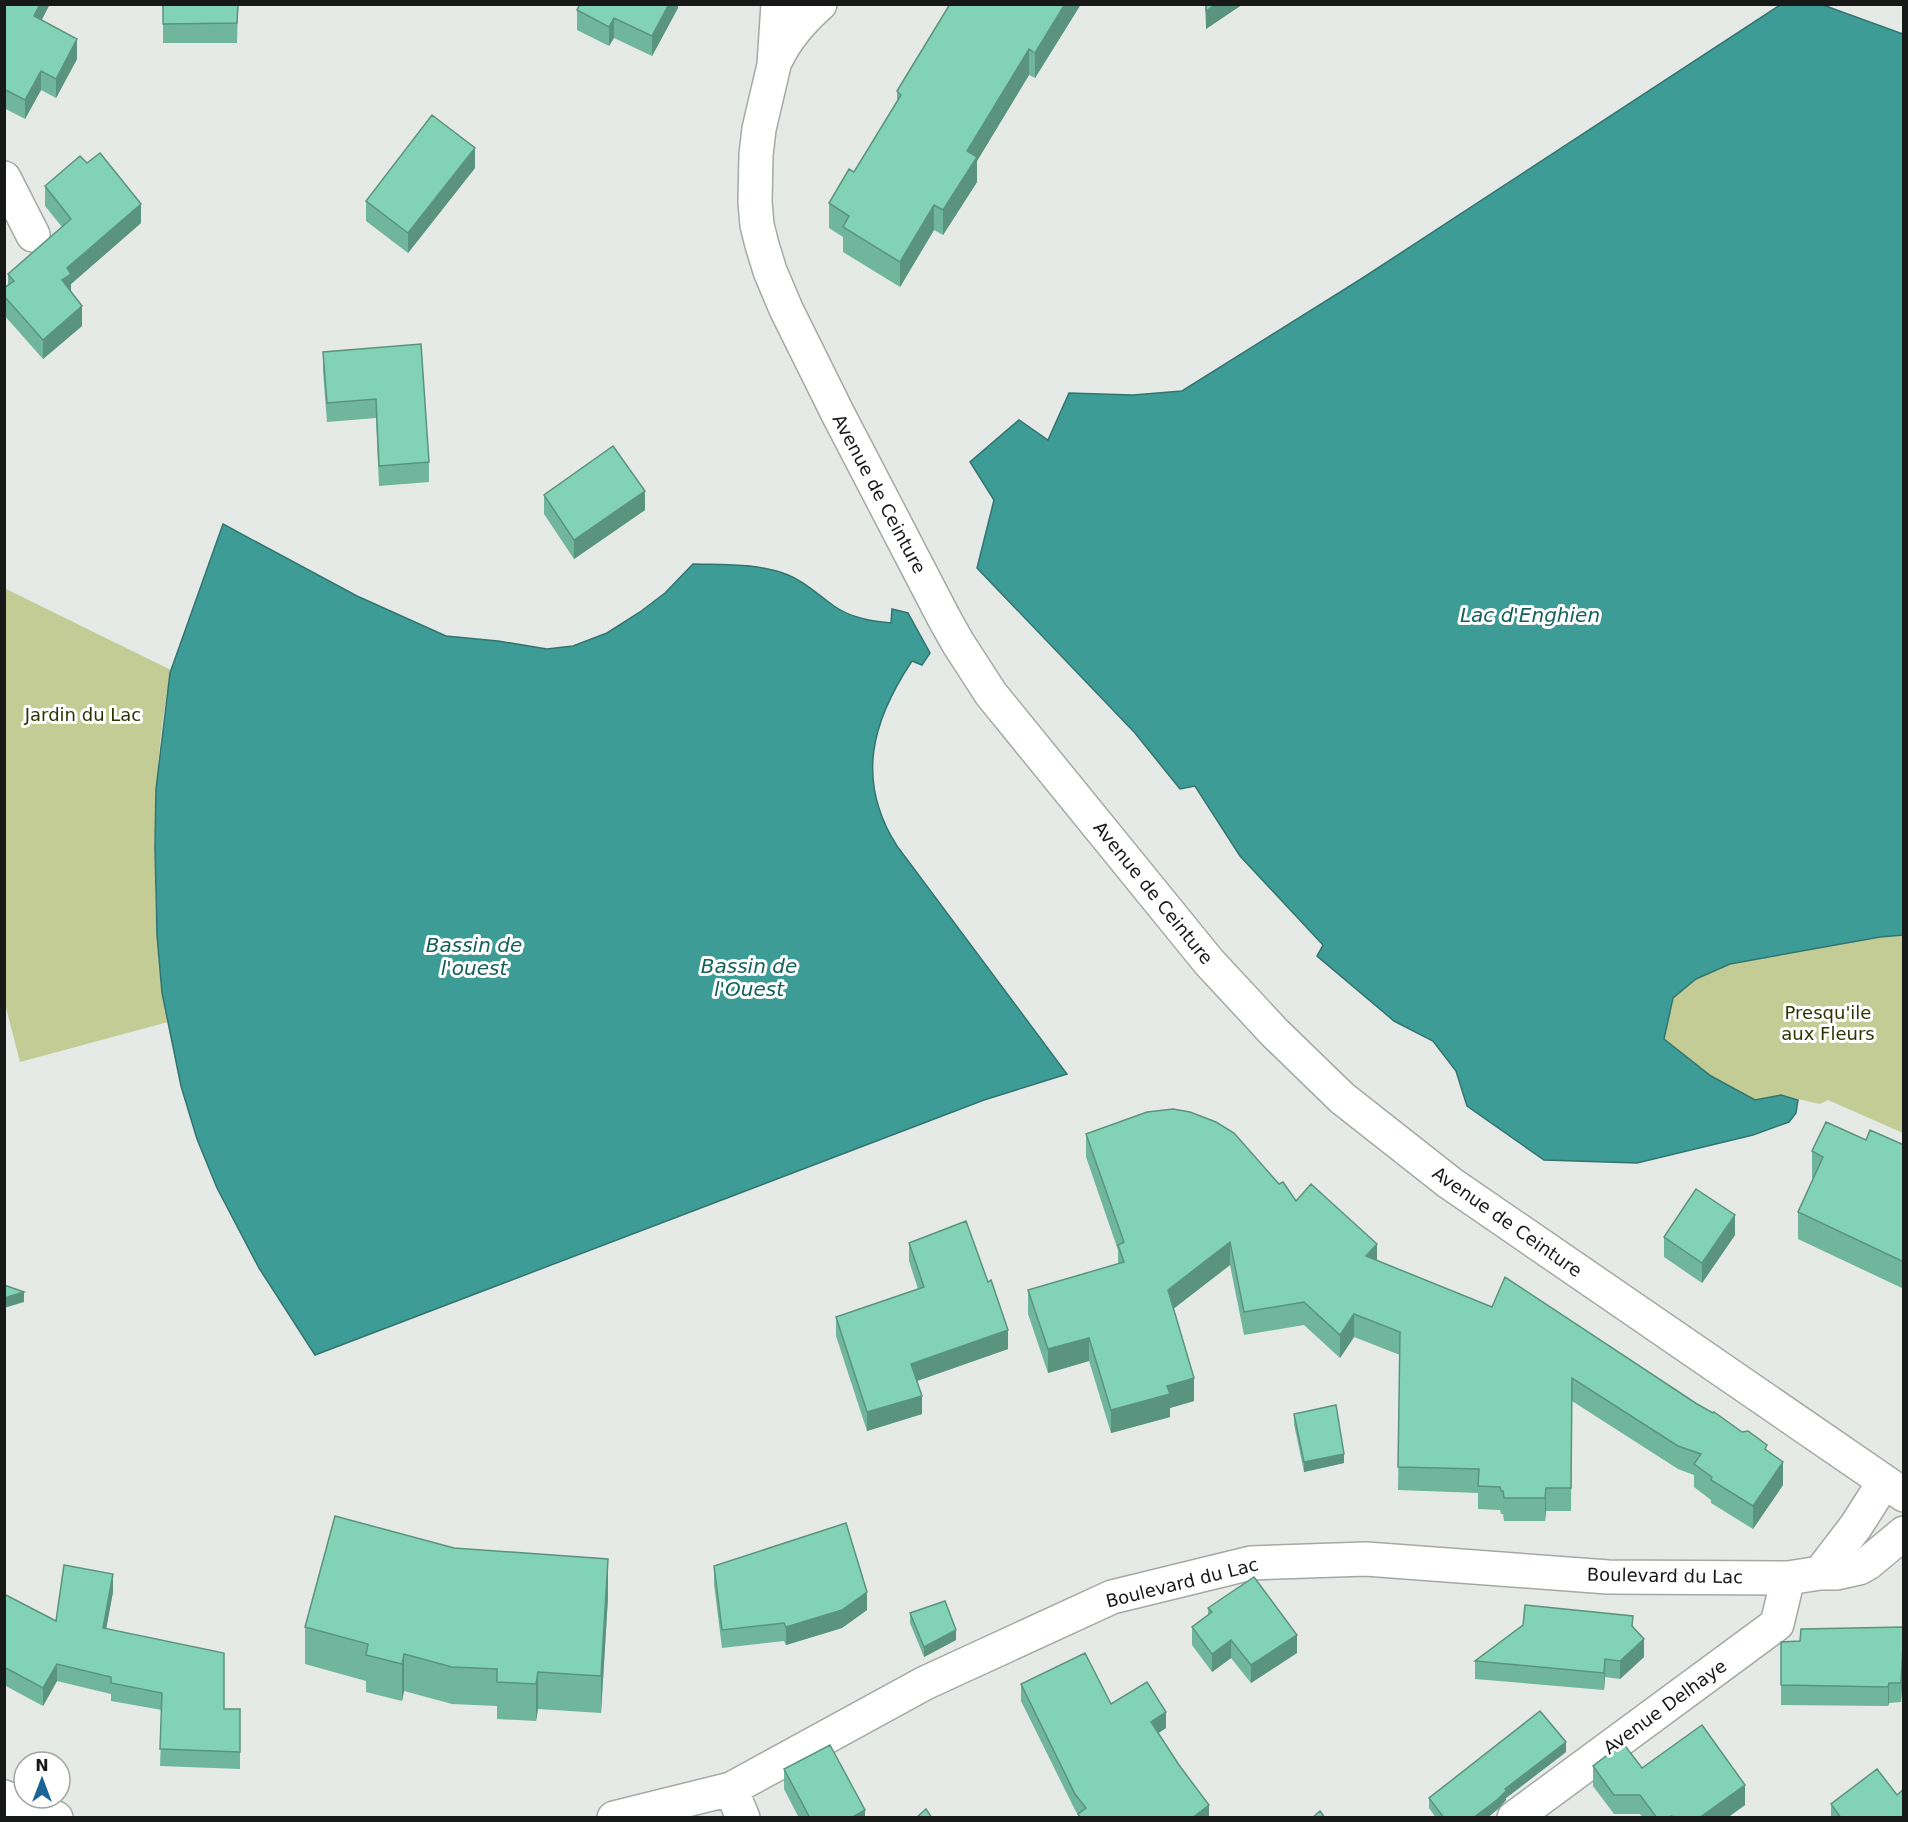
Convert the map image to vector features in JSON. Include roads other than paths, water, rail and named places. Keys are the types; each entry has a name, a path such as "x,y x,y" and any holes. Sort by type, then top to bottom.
{"street":[{"name":"Avenue de Ceinture","path":"778,4 774,65 759,129 754,179 757,225 770,271 786,309 838,414 944,618 991,694 1209,962 1274,1032 1342,1098 1450,1183 1894,1489"},
{"path":"793,4 804,8 819,4"},
{"name":"Avenue de Ceinture","path":"774,65 787,39 819,4"},
{"path":"4,178 33,235"},
{"path":"1820,1573 1856,1526 1894,1489"},
{"name":"Boulevard du Lac","path":"614,1818 737,1803 925,1683 1112,1597 1251,1563 1366,1559 1608,1577 1788,1578 1837,1573 1859,1568 1904,1533"},
{"name":"Avenue Delhaye","path":"1514,1818 1777,1624 1788,1578"},
{"path":"4,1797 56,1818"}],"water":[{"name":"Lac d'Enghien","path":"1780,5 1823,5 1903,34 1903,935 1880,937 1730,964 1696,979 1673,998 1664,1039 1711,1076 1755,1100 1781,1095 1798,1100 1796,1113 1789,1122 1753,1135 1637,1163 1544,1160 1467,1106 1456,1071 1433,1041 1394,1021 1317,956 1323,945 1240,856 1195,786 1180,789 1135,733 977,568 994,500 970,462 1019,420 1048,440 1069,393 1133,395 1182,391 1361,279"},
{"name":"Bassin de l'Ouest","path":"223,524 357,596 446,636 547,649 573,646 607,633 640,612 665,593 693,564 741,565 777,571 801,581 828,602 861,618 891,623 892,609 908,613 930,653 922,665 912,661 898,683 879,728 874,751 873,774 876,798 884,822 897,846 1067,1074 984,1100 315,1355 259,1268 217,1188 197,1139 181,1086 162,993 157,935 156,789 170,673"}],"park label":[{"name":"Jardin du Lac","path":"83,715"},
{"name":"Presqu'ile aux Fleurs","path":"1828,1023"}],"water label":[{"name":"Bassin de l'ouest","path":"474,956"}]}
